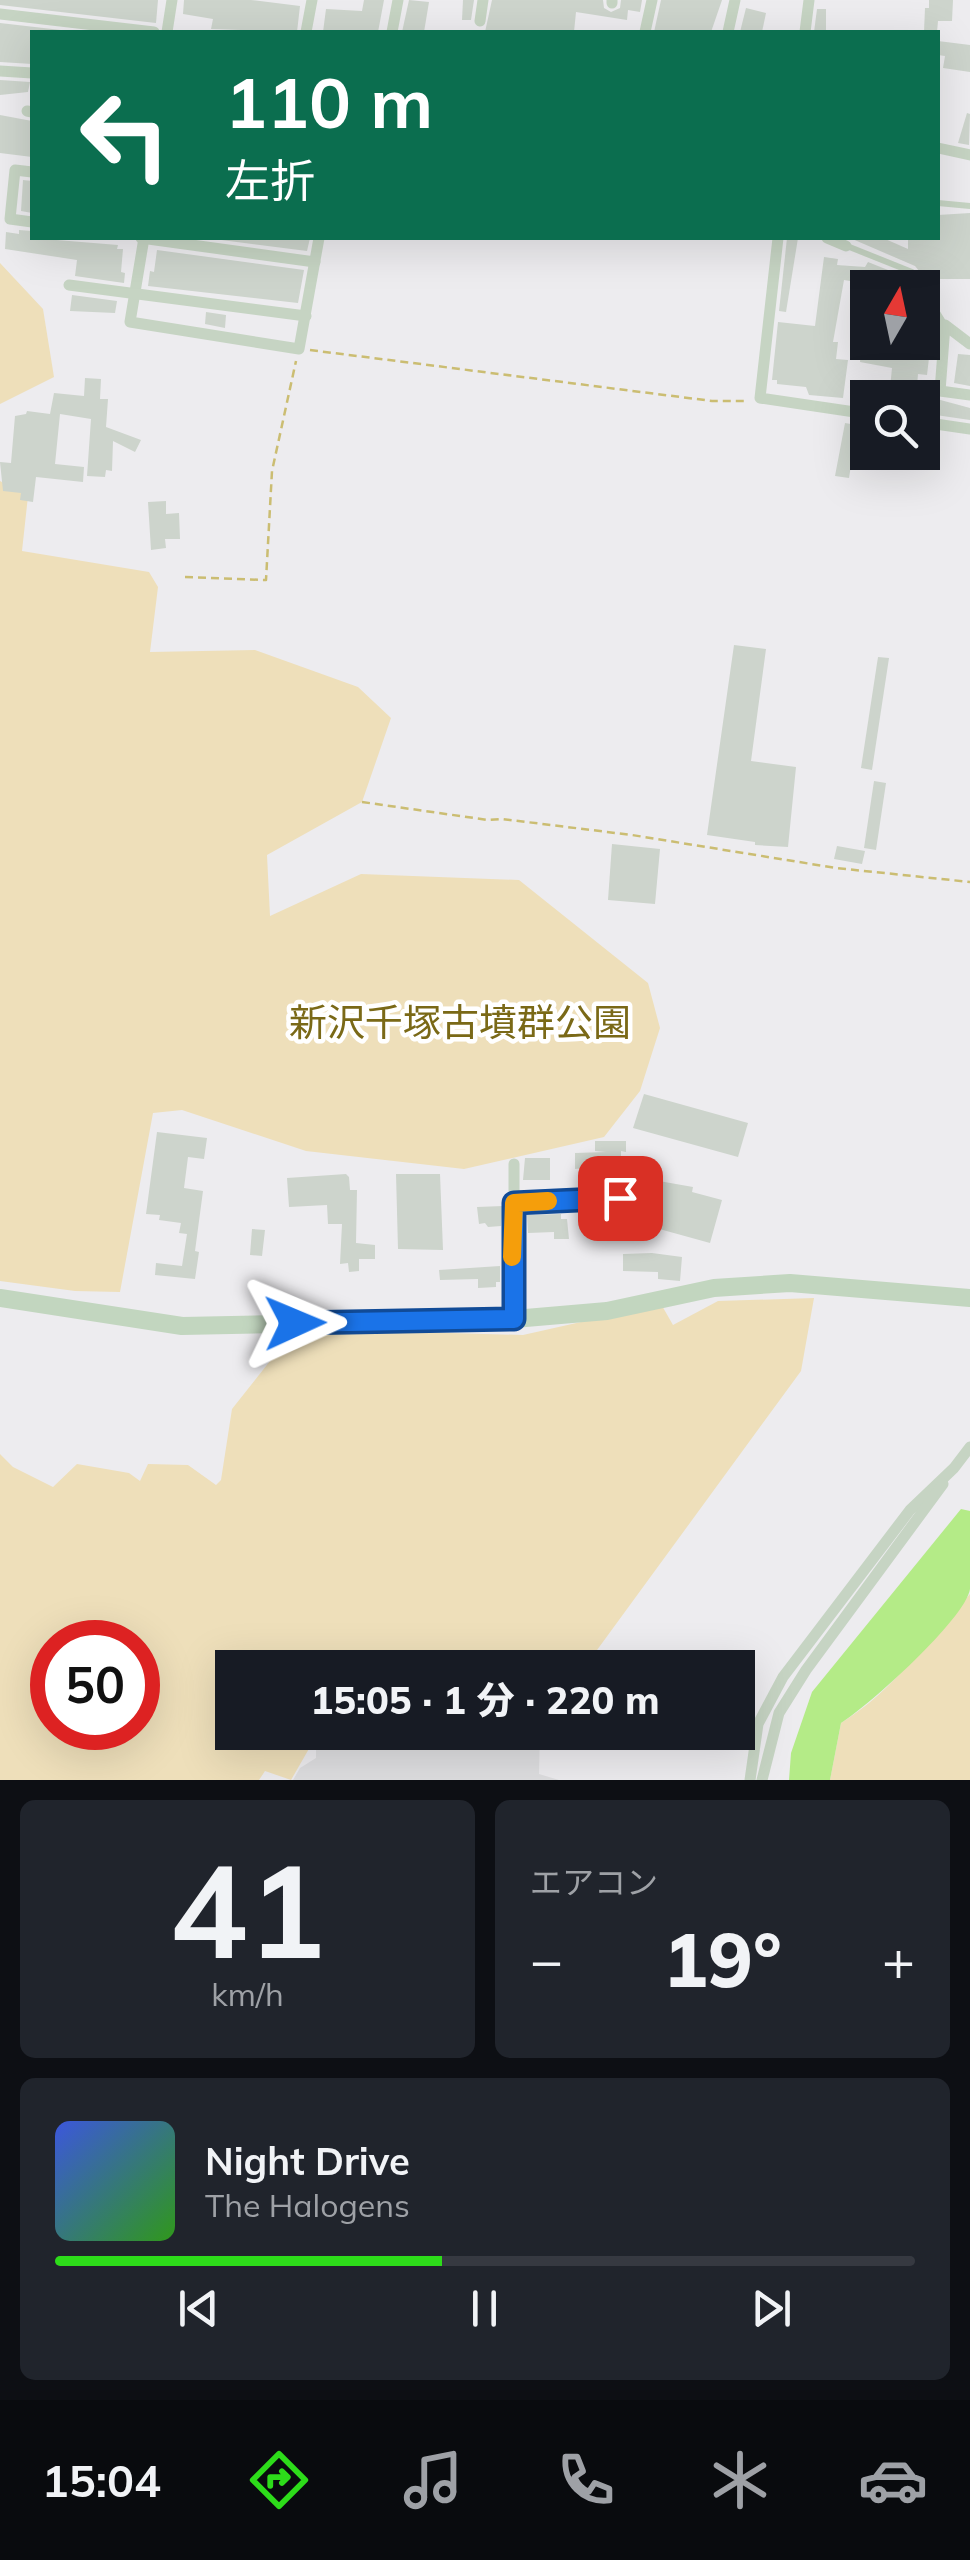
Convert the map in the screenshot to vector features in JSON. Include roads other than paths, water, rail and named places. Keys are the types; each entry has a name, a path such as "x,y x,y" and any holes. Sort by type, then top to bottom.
{"main road":[{"path":"0,1298 182,1326 514,1319 607,1311 714,1288 790,1283 970,1298"}],"street":[{"path":"167,30 172,0"},
{"path":"306,30 310,0"},
{"path":"392,30 398,0"},
{"path":"480,21 483,0"},
{"path":"645,30 652,0"},
{"path":"728,30 735,0"},
{"path":"805,30 809,0"},
{"path":"0,14 137,30"},
{"path":"0,71 30,73"},
{"path":"940,148 970,155"},
{"path":"30,172 15,170 10,219 30,222"},
{"path":"143,240 130,322 298,349 318,240"},
{"path":"157,240 315,262"},
{"path":"778,240 760,398 850,411"},
{"path":"832,240 846,246"},
{"path":"68,285 306,316"},
{"path":"946,325 970,344"},
{"path":"946,325 940,391 970,395"},
{"path":"940,425 970,429"},
{"path":"514,1164 514,1319"},
{"path":"514,1203 620,1198"},
{"path":"762,1780 779,1713 806,1670 970,1447"},
{"path":"750,1780 758,1724 783,1677 910,1510 954,1468"}],"lane":[{"path":"940,203 970,206"},
{"path":"846,246 907,270"},
{"path":"940,316 946,325"}],"park label":[{"name":"新沢千塚古墳群公園","path":"460,1023"}]}
